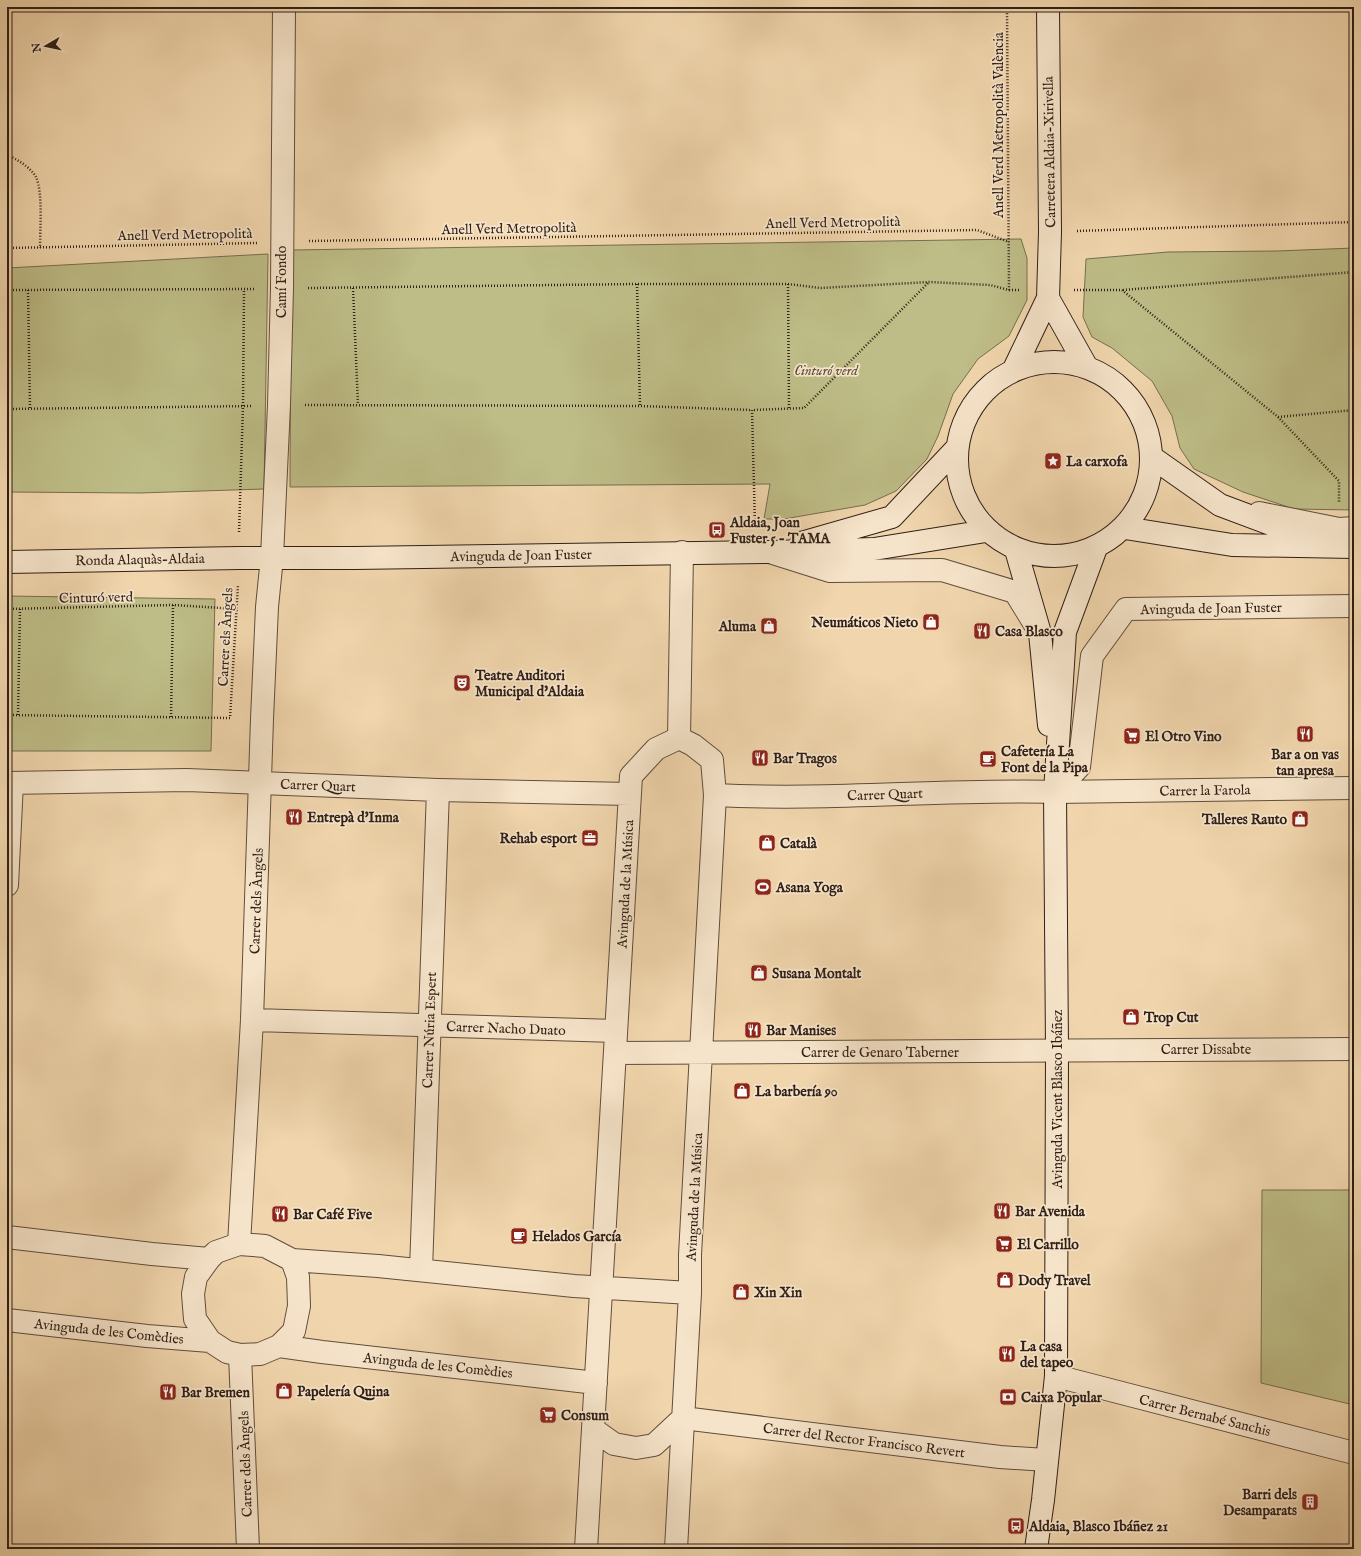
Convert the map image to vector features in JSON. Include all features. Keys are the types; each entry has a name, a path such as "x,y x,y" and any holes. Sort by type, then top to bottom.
{"street":[{"name":"Camí Fondo","path":"272,557 279,405 282,288 281,242 284,7"},
{"name":"Carretera Aldaia-Xirivella","path":"1015,367 1049,293 1050,232 1048,7"},
{"path":"1049,293 1086,364 1138,406 1153,458 1145,497 1125,528 1096,548 1063,557 1016,550 986,531 962,495 955,450 974,400 1015,367 1049,359 1086,364"},
{"name":"Avinguda de Joan Fuster","path":"763,552 892,517 955,450"},
{"path":"1153,458 1220,505 1341,535 1354,547"},
{"path":"1125,528 1232,544 1341,535"},
{"name":"Avinguda de Joan Fuster","path":"272,557 363,558 874,549 986,531"},
{"name":"Avinguda Vicent Blasco Ibáñez","path":"1036,1549 1043,1500 1056,1376 1057,1050 1055,792 1065,632 1096,548"},
{"name":"Avinguda Vicent Blasco Ibáñez","path":"1016,550 1040,633 1055,792"},
{"path":"679,738 682,552"},
{"name":"Avinguda de Joan Fuster","path":"763,552 830,571 942,570 1015,592 1040,633"},
{"name":"Ronda Alaquàs-Aldaia","path":"7,562 272,557"},
{"name":"Carrer dels Àngels","path":"239,1244 252,1020 267,607 272,557"},
{"name":"Avinguda de Joan Fuster","path":"1055,792 1079,767 1092,656 1126,609 1354,606"},
{"name":"Avinguda de la Música","path":"586,1549 631,776 656,749 679,738 712,760 715,795 690,1255 690,1293 676,1549"},
{"name":"Carrer Quart","path":"10,783 187,780 438,790 630,794"},
{"path":"7,885 10,783"},
{"name":"Carrer la Farola","path":"1055,792 1354,788"},
{"name":"Carrer Núria Espert","path":"421,1270 438,790"},
{"name":"Carrer Quart","path":"715,795 765,797 1007,791 1055,792"},
{"name":"Carrer Nacho Duato","path":"252,1020 616,1031"},
{"name":"Carrer Dissabte","path":"1057,1050 1354,1049"},
{"name":"Carrer de Genaro Taberner","path":"702,1052 1057,1050"},
{"path":"615,1053 702,1052"},
{"path":"7,1237 152,1254 209,1259"},
{"path":"292,1260 298,1277 299,1306 294,1330 279,1346 260,1354 240,1355 227,1352 210,1341 196,1319 193,1294 196,1278 209,1259 216,1252 239,1244 265,1246 292,1260 334,1262 602,1288 690,1293"},
{"name":"Avinguda de les Comèdies","path":"7,1320 146,1336 210,1341"},
{"name":"Avinguda de les Comèdies","path":"279,1346 596,1383"},
{"name":"Carrer dels Àngels","path":"240,1355 248,1549"},
{"name":"Carrer Bernabé Sanchis","path":"1056,1376 1354,1452"},
{"path":"593,1429 614,1444 636,1448 654,1446 683,1418"},
{"name":"Carrer del Rector Francisco Revert","path":"683,1418 1000,1457 1046,1460"}],"path":[{"name":"Anell Verd Metropolità València","path":"930,282 990,284 1009,290 1007,7"},
{"path":"7,155 20,160 36,177 40,199 40,248"},
{"path":"1050,232 1354,222"},
{"name":"Anell Verd Metropolità","path":"7,248 977,230 1008,242"},
{"path":"1049,293 1122,290 1354,272"},
{"path":"7,290 354,288 637,284 788,284 820,288 930,282"},
{"path":"7,409 279,405 640,406 752,410 804,408 930,282"},
{"path":"637,284 640,406"},
{"path":"788,284 789,409"},
{"path":"354,288 358,405"},
{"path":"238,558 244,289"},
{"path":"28,290 30,409"},
{"path":"1122,290 1278,417 1339,481 1341,535"},
{"path":"752,410 763,552"},
{"path":"1278,417 1354,410"},
{"name":"Carrer els Àngels","path":"171,717 230,718 238,609 238,558"},
{"path":"7,715 171,717 173,605"},
{"name":"Cinturó verd","path":"7,609 173,605 238,609"},
{"path":"18,715 20,609"}],"green space":[{"name":"Cinturó verd","path":"1021,239 1027,258 1027,300 1009,336 978,359 953,394 938,436 927,459 896,491 865,505 784,519 764,519 770,484 290,487 291,250"},
{"path":"1354,248 1354,510 1294,509 1243,492 1194,469 1180,448 1172,416 1152,381 1112,348 1092,337 1083,317 1086,259 1168,252 1277,251"},
{"path":"268,254 264,489 140,493 7,492 7,268"},
{"path":"7,596 215,599 211,751 7,751"},
{"path":"1262,1190 1354,1190 1354,1405 1261,1383"}],"place":[{"name":"La carxofa","path":"1053,461"},
{"name":"Aldaia, Joan Fuster 5 - TAMA","path":"717,530"},
{"name":"Neumáticos Nieto","path":"931,622"},
{"name":"Aluma","path":"769,626"},
{"name":"Casa Blasco","path":"982,631"},
{"name":"Teatre Auditori Municipal d'Aldaia","path":"462,683"},
{"name":"Bar a on vas tan apresa","path":"1305,734"},
{"name":"El Otro Vino","path":"1132,736"},
{"name":"Bar Tragos","path":"760,758"},
{"name":"Cafetería La Font de la Pipa","path":"988,759"},
{"name":"Entrepà d'Inma","path":"294,817"},
{"name":"Talleres Rauto","path":"1300,819"},
{"name":"Rehab esport","path":"590,838"},
{"name":"Català","path":"767,843"},
{"name":"Asana Yoga","path":"763,887"},
{"name":"Susana Montalt","path":"759,973"},
{"name":"Trop Cut","path":"1131,1017"},
{"name":"Bar Manises","path":"753,1030"},
{"name":"La barbería 90","path":"742,1091"},
{"name":"Bar Avenida","path":"1002,1211"},
{"name":"Bar Café Five","path":"280,1214"},
{"name":"Helados García","path":"519,1236"},
{"name":"El Carrillo","path":"1004,1244"},
{"name":"Dody Travel","path":"1005,1280"},
{"name":"Xin Xin","path":"741,1292"},
{"name":"La casa del tapeo","path":"1007,1354"},
{"name":"Papelería Quina","path":"284,1391"},
{"name":"Bar Bremen","path":"168,1392"},
{"name":"Caixa Popular","path":"1008,1397"},
{"name":"Consum","path":"548,1415"},
{"name":"Barri dels Desamparats","path":"1310,1502"},
{"name":"Aldaia, Blasco Ibáñez 21","path":"1016,1526"}]}
